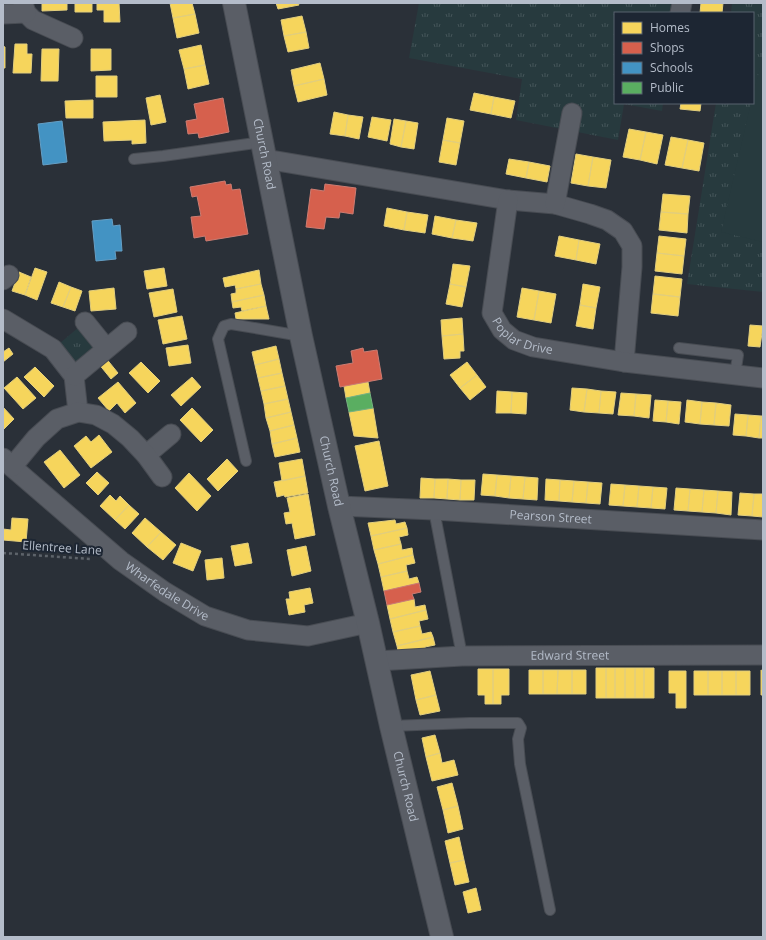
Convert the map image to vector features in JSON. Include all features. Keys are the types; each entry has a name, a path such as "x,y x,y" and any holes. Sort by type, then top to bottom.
{"street":[{"name":"Church Road","path":"234,3 301,336 339,506 442,937"},
{"path":"3,14 25,8 33,20 72,38"},
{"path":"555,204 572,113"},
{"path":"263,150 508,200 555,204 607,220 623,231 632,246 632,267 624,362"},
{"name":"Poplar Drive","path":"508,200 492,313 502,330 514,340 533,347 624,362 763,378"},
{"path":"3,319 53,349 74,376 78,412"},
{"path":"85,322 106,348"},
{"path":"74,376 127,332"},
{"path":"8,463 57,419 78,412 96,415 113,424 130,438 146,455 162,477"},
{"path":"146,455 171,434"},
{"name":"Wharfedale Drive","path":"8,463 121,561 165,592 205,616 248,630 308,636 368,623"},
{"name":"Pearson Street","path":"339,506 434,510 763,530"},
{"name":"Edward Street","path":"376,661 462,656 763,655"}],"lane":[{"path":"134,159 263,150"},
{"path":"246,461 218,339 224,326 231,324 301,336"},
{"path":"679,348 738,355 736,375"},
{"path":"434,510 462,656"},
{"path":"391,726 518,723 521,728 518,739 520,764 550,910"}],"path":[{"name":"Ellentree Lane","path":"3,553 121,561"}],"green space":[{"path":"419,3 682,3 680,12 614,12 614,104 624,104 618,140 516,120 522,79 409,58"},
{"path":"732,3 763,3 763,292 687,284 716,104 754,104 754,12 731,12"},
{"path":"760,68 763,68 763,242 721,232 751,104 754,104 754,91"},
{"path":"624,104 663,104 662,111"},
{"path":"85,322 106,348 74,376 53,349"}],"building: Homes":[{"path":"42,3 67,3 67,10 42,11"},
{"path":"75,3 92,3 92,12 75,12"},
{"path":"97,3 119,3 120,22 104,22 104,10 97,10"},
{"path":"170,3 192,3 195,14 173,18"},
{"path":"276,3 298,3 299,5 278,9"},
{"path":"701,3 723,3 722,12 700,12"},
{"path":"195,14 199,33 177,38 173,18"},
{"path":"302,16 306,32 284,36 281,20"},
{"path":"306,32 309,48 288,52 284,36"},
{"path":"15,44 27,44 27,54 32,54 31,73 13,73"},
{"path":"201,45 205,65 184,69 179,50"},
{"path":"3,46 5,47 5,68 3,68"},
{"path":"42,49 59,49 58,81 41,81"},
{"path":"91,49 111,49 111,70 91,71"},
{"path":"320,63 324,79 294,86 291,70"},
{"path":"205,65 209,84 188,89 184,69"},
{"path":"96,76 117,76 117,97 96,97"},
{"path":"324,79 327,95 298,102 294,86"},
{"path":"474,93 494,97 491,114 470,110"},
{"path":"160,95 166,122 151,125 146,98"},
{"path":"494,97 515,101 511,118 491,114"},
{"path":"93,100 93,118 66,118 65,101"},
{"path":"681,104 701,104 700,111 680,109"},
{"path":"334,112 348,115 345,136 330,134"},
{"path":"348,115 363,117 359,139 345,136"},
{"path":"372,117 391,120 387,141 368,137"},
{"path":"447,118 464,121 460,143 443,140"},
{"path":"394,119 406,121 401,147 390,144"},
{"path":"145,120 146,143 132,144 132,140 104,141 103,122"},
{"path":"406,121 418,123 414,149 401,147"},
{"path":"629,129 646,132 640,160 623,157"},
{"path":"646,132 663,135 657,164 640,160"},
{"path":"671,137 688,140 682,168 665,165"},
{"path":"443,140 460,143 456,165 439,162"},
{"path":"688,140 704,143 699,171 682,168"},
{"path":"576,154 593,157 588,186 571,183"},
{"path":"593,157 611,160 606,188 588,186"},
{"path":"509,159 529,162 526,178 506,174"},
{"path":"529,162 550,166 547,182 526,178"},
{"path":"663,194 690,196 688,214 661,212"},
{"path":"387,208 407,212 404,230 384,226"},
{"path":"407,212 428,215 425,233 404,230"},
{"path":"661,212 688,214 687,233 659,230"},
{"path":"435,216 456,220 452,238 432,234"},
{"path":"456,220 477,223 473,241 452,238"},
{"path":"559,236 579,240 576,260 555,256"},
{"path":"659,236 686,239 684,256 657,253"},
{"path":"579,240 600,244 596,264 576,260"},
{"path":"657,253 684,256 682,274 655,271"},
{"path":"453,264 470,266 466,287 450,284"},
{"path":"35,268 47,272 37,300 25,295"},
{"path":"164,268 167,286 147,289 144,271"},
{"path":"259,270 261,284 236,289 235,285 225,287 223,278"},
{"path":"19,272 31,277 25,295 12,291"},
{"path":"655,276 682,279 680,297 653,294"},
{"path":"59,282 71,287 63,307 51,303"},
{"path":"261,284 264,295 232,302 231,294 236,293 236,289"},
{"path":"450,284 466,287 462,307 446,304"},
{"path":"583,284 600,287 596,308 580,305"},
{"path":"71,287 82,291 75,311 63,307"},
{"path":"114,288 116,309 91,311 89,291"},
{"path":"522,288 539,291 534,320 517,317"},
{"path":"173,289 177,312 154,317 149,293"},
{"path":"539,291 556,294 551,323 534,320"},
{"path":"653,294 680,297 678,316 651,313"},
{"path":"264,295 266,306 242,311 241,307 233,308 232,302"},
{"path":"580,305 596,308 593,329 576,326"},
{"path":"266,306 269,319 236,319 235,313"},
{"path":"182,316 187,339 163,344 158,320"},
{"path":"462,318 463,334 442,336 441,320"},
{"path":"750,325 763,326 760,347 748,346"},
{"path":"463,334 464,351 460,351 460,358 444,359 442,336"},
{"path":"188,345 191,363 169,366 166,348"},
{"path":"276,346 279,359 255,365 252,352"},
{"path":"9,348 13,354 3,362 3,352"},
{"path":"105,357 118,373 111,379 98,363"},
{"path":"279,359 282,373 258,378 255,365"},
{"path":"141,362 160,381 148,393 129,373"},
{"path":"467,362 477,375 460,388 450,375"},
{"path":"35,367 54,386 44,397 24,377"},
{"path":"282,373 285,386 261,391 258,378"},
{"path":"477,375 486,387 470,400 460,388"},
{"path":"17,377 36,398 23,409 4,388"},
{"path":"192,377 201,387 181,406 171,395"},
{"path":"118,382 136,403 125,413 117,403 109,411 98,398"},
{"path":"368,382 370,393 346,398 344,386"},
{"path":"285,386 288,399 264,404 261,391"},
{"path":"572,388 587,389 584,412 570,410"},
{"path":"587,389 601,391 599,413 584,412"},
{"path":"497,391 512,392 511,413 496,413"},
{"path":"601,391 616,392 613,414 599,413"},
{"path":"512,392 527,393 526,414 511,413"},
{"path":"621,393 636,394 634,416 618,415"},
{"path":"636,394 651,395 649,418 634,416"},
{"path":"288,399 291,412 266,418 264,404"},
{"path":"655,400 668,401 666,422 653,421"},
{"path":"687,400 702,402 700,424 685,422"},
{"path":"668,401 681,402 679,424 666,422"},
{"path":"702,402 716,403 714,425 700,424"},
{"path":"716,403 731,405 729,426 714,425"},
{"path":"3,407 14,419 3,430"},
{"path":"192,408 213,430 201,442 180,420"},
{"path":"373,408 378,438 354,436 349,412"},
{"path":"291,412 294,425 270,431 266,418"},
{"path":"735,414 748,415 746,436 733,435"},
{"path":"748,415 761,416 759,438 746,436"},
{"path":"761,416 763,416 763,438 759,438"},
{"path":"294,425 297,438 272,444 270,431"},
{"path":"99,435 112,452 91,468 74,446 86,436 91,442"},
{"path":"297,438 300,452 275,457 272,444"},
{"path":"379,441 388,486 365,491 355,446"},
{"path":"60,450 80,475 64,488 44,462"},
{"path":"227,459 238,471 218,491 207,479"},
{"path":"302,459 305,476 282,481 279,463"},
{"path":"97,472 109,483 98,495 86,483"},
{"path":"189,473 211,496 197,511 175,488"},
{"path":"483,474 497,475 495,496 481,495"},
{"path":"497,475 511,476 509,498 495,496"},
{"path":"305,476 308,493 277,497 274,482"},
{"path":"511,476 525,477 523,499 509,498"},
{"path":"525,477 538,478 537,500 523,499"},
{"path":"421,478 435,479 434,498 420,498"},
{"path":"435,479 448,479 447,499 434,498"},
{"path":"448,479 461,480 460,500 447,499"},
{"path":"546,479 560,480 559,501 545,500"},
{"path":"461,480 475,480 474,500 460,500"},
{"path":"560,480 574,481 572,502 559,501"},
{"path":"574,481 588,482 586,503 572,502"},
{"path":"588,482 602,483 600,504 586,503"},
{"path":"611,484 625,485 623,506 609,505"},
{"path":"625,485 639,486 637,507 623,506"},
{"path":"639,486 653,487 651,508 637,507"},
{"path":"653,487 667,488 665,509 651,508"},
{"path":"676,488 690,489 688,511 674,510"},
{"path":"690,489 704,490 702,512 688,511"},
{"path":"704,490 718,491 716,513 702,512"},
{"path":"718,491 732,492 731,515 716,513"},
{"path":"740,493 754,494 752,516 738,515"},
{"path":"308,494 315,535 295,539 292,523 286,524 284,513 290,512 287,498"},
{"path":"754,494 763,494 763,517 752,516"},
{"path":"110,495 116,501 120,496 129,505 115,520 100,506"},
{"path":"129,505 139,514 125,529 115,520"},
{"path":"12,518 28,519 26,542 3,540 3,529 11,530"},
{"path":"145,518 161,532 147,547 132,533"},
{"path":"395,520 396,524 405,522 407,528 371,536 368,523"},
{"path":"407,528 408,535 399,537 401,544 374,550 371,536"},
{"path":"161,532 176,545 163,560 147,547"},
{"path":"181,543 201,551 193,571 173,563"},
{"path":"248,543 252,563 235,566 231,546"},
{"path":"401,544 402,550 412,548 413,555 378,564 374,550"},
{"path":"306,546 311,571 292,576 287,550"},
{"path":"413,555 415,563 406,565 407,571 381,577 378,564"},
{"path":"222,558 224,578 207,580 205,560"},
{"path":"407,571 409,579 417,577 419,583 384,591 381,577"},
{"path":"310,588 313,603 304,605 305,612 289,615 286,599 290,599 289,592"},
{"path":"414,599 415,607 425,605 426,610 390,619 387,605"},
{"path":"426,610 428,619 419,621 420,626 393,632 390,619"},
{"path":"420,626 422,634 431,632 433,637 397,646 393,632"},
{"path":"433,637 435,645 425,647 426,653 399,655 397,646"},
{"path":"596,668 606,668 606,698 596,698"},
{"path":"606,668 615,668 615,698 606,698"},
{"path":"615,668 625,668 625,698 615,698"},
{"path":"625,668 635,668 635,698 625,698"},
{"path":"635,668 644,668 644,698 635,698"},
{"path":"644,668 654,668 654,698 644,698"},
{"path":"478,669 493,669 493,704 485,704 485,695 478,695"},
{"path":"493,669 509,669 509,695 501,695 501,704 493,704"},
{"path":"529,670 543,670 543,694 529,694"},
{"path":"543,670 558,670 557,694 543,694"},
{"path":"558,670 572,670 572,694 557,694"},
{"path":"572,670 586,670 586,694 572,694"},
{"path":"761,670 763,671 763,695 761,695"},
{"path":"430,671 436,695 416,700 411,675"},
{"path":"669,671 686,671 686,708 676,708 676,693 669,693"},
{"path":"694,671 708,671 708,695 694,695"},
{"path":"708,671 722,671 722,695 708,695"},
{"path":"722,671 736,671 736,695 722,695"},
{"path":"736,671 750,671 750,695 736,695"},
{"path":"436,695 440,711 420,715 416,700"},
{"path":"435,735 440,753 426,757 422,738"},
{"path":"440,753 442,763 454,760 458,775 432,781 426,757"},
{"path":"452,783 458,806 443,810 437,787"},
{"path":"458,806 463,829 448,833 443,810"},
{"path":"459,837 464,860 450,863 445,841"},
{"path":"464,860 469,882 455,885 450,863"},
{"path":"476,888 481,910 468,913 463,892"}],"building: Shops":[{"path":"223,98 229,132 199,138 198,133 188,134 186,121 197,119 194,104"},
{"path":"225,181 226,185 231,184 232,190 240,189 248,234 206,241 205,236 194,238 191,217 201,216 197,196 192,197 190,187"},
{"path":"325,184 356,188 353,214 340,212 339,218 326,217 324,229 306,227 311,189 324,191"},
{"path":"363,348 364,352 377,350 382,379 340,387 336,366 353,363 351,351"},
{"path":"419,583 421,592 412,594 414,599 387,605 384,591"}],"building: Schools":[{"path":"62,121 67,162 43,165 38,124"},
{"path":"112,219 113,226 120,225 122,251 115,251 116,259 96,261 92,221"}],"building: Public":[{"path":"370,393 373,408 349,412 346,398"}]}
